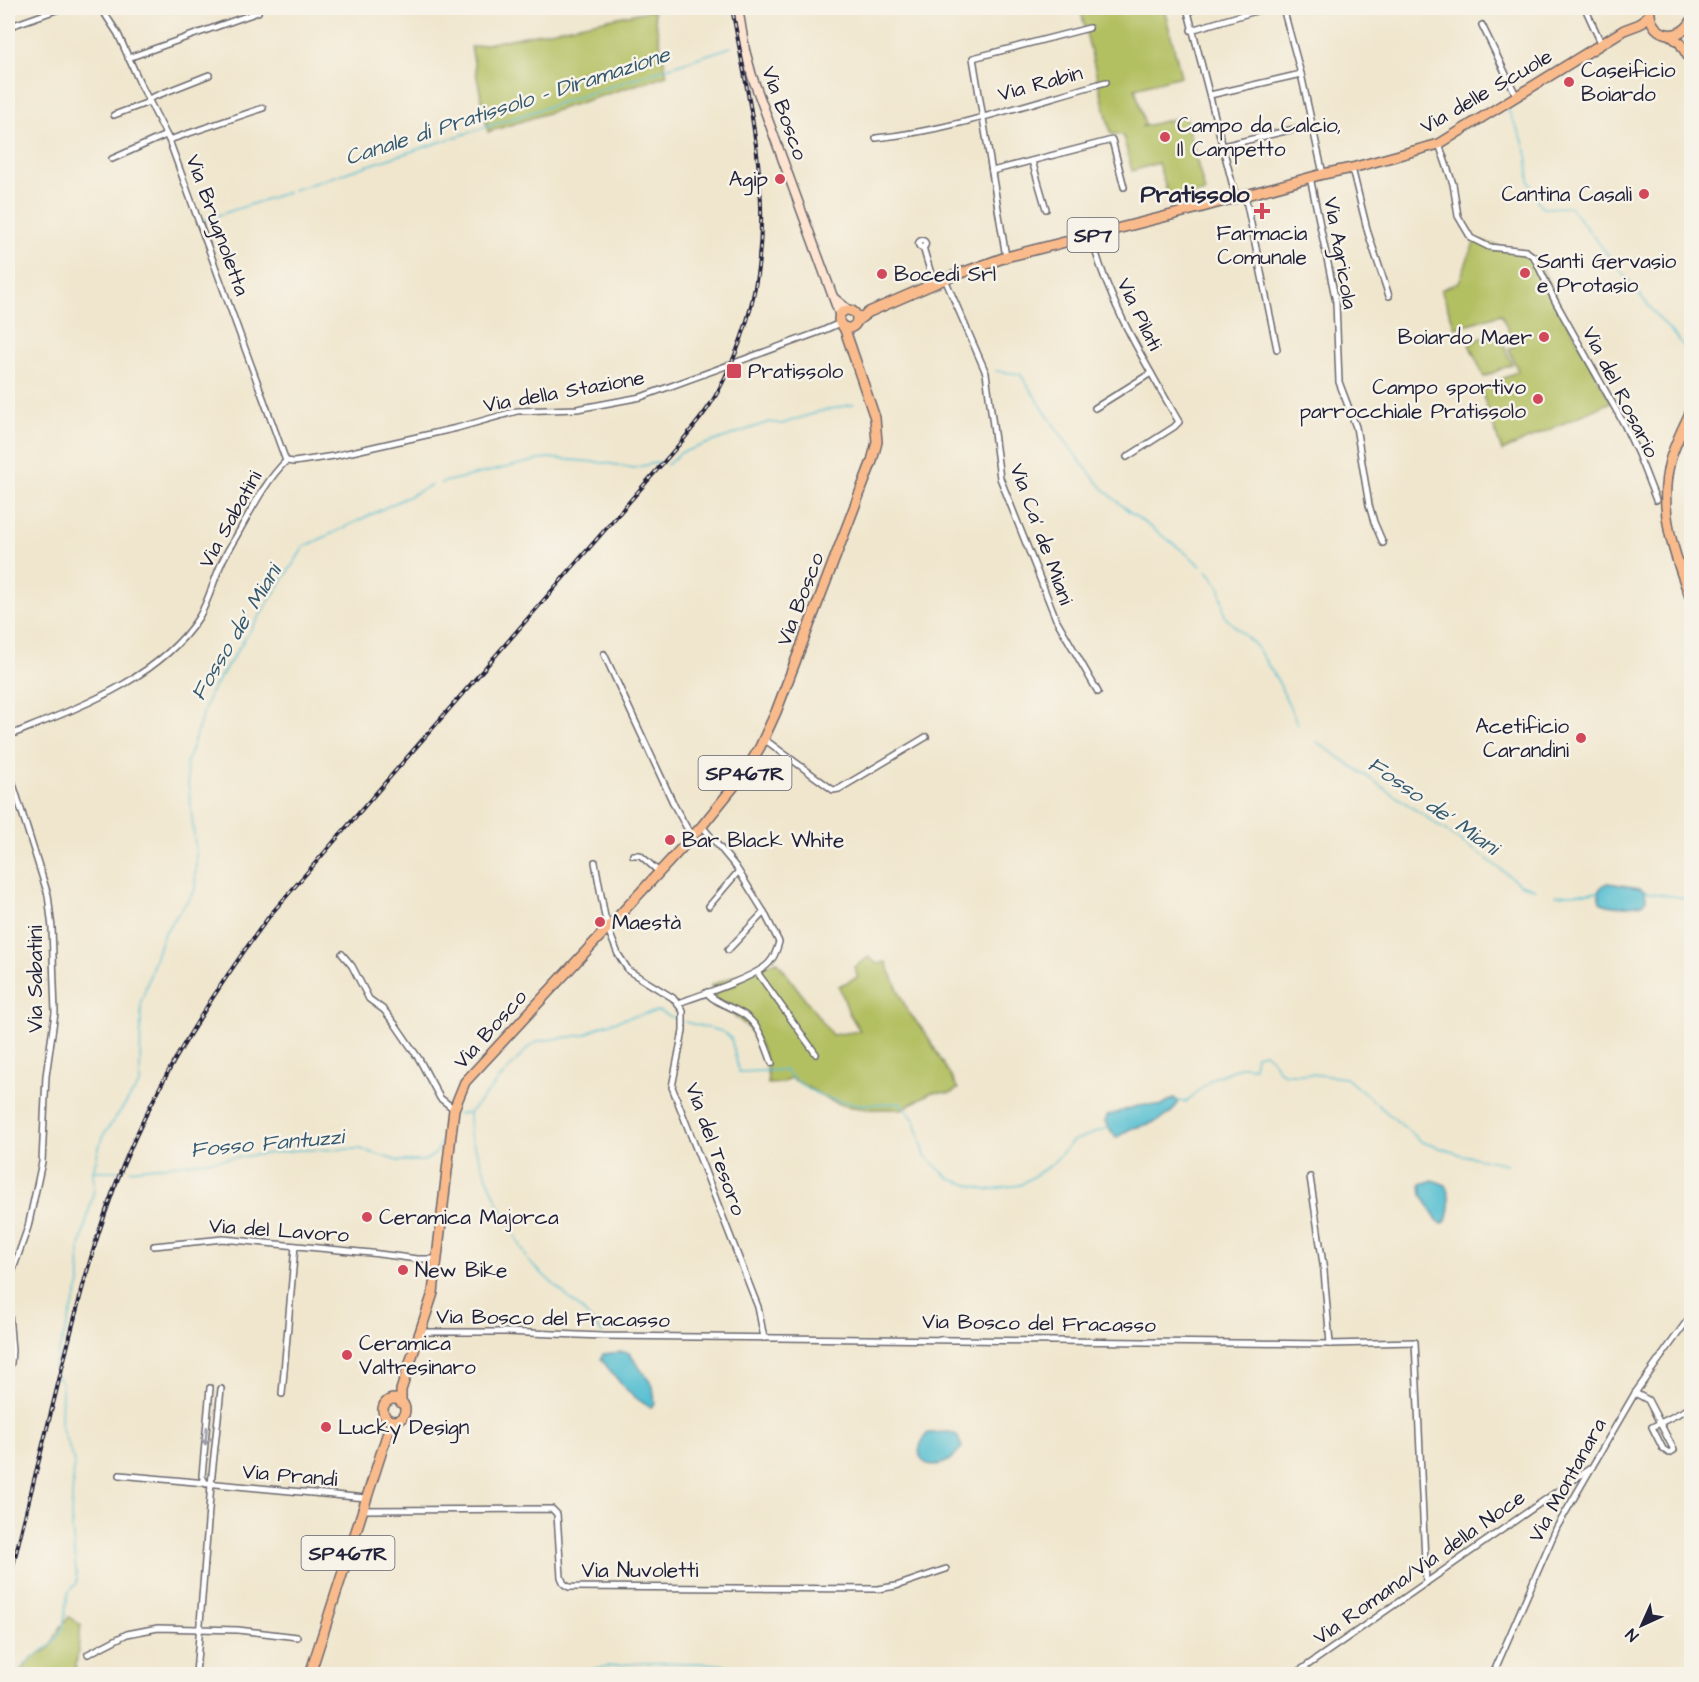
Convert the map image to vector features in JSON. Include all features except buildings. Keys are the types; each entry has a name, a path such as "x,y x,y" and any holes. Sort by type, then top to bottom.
{"main road":[{"name":"Via Bosco","path":"397,1401 433,1293 454,1114 465,1082 702,826 744,774 764,739 875,453 878,431 875,418 854,353 747,60 738,8"},
{"path":"1649,11 1655,28"},
{"name":"Via delle Scuole","path":"856,323 869,312 945,279 1005,257 1439,144 1640,24 1649,11"},
{"path":"1670,35 1680,33 1689,24"},
{"path":"1689,24 1686,41 1690,60"},
{"path":"1633,27 1647,26 1670,35 1680,43 1690,60"},
{"path":"832,296 839,303 851,311 857,316 856,323 850,328 841,322 844,312 851,311"},
{"name":"Via delle Scuole","path":"851,311 869,312"},
{"name":"Via Bosco","path":"854,353 856,323"},
{"path":"1692,409 1670,463 1665,500 1671,542 1692,602"},
{"name":"Via Bosco","path":"391,1420 384,1414 384,1407 388,1401 397,1401"},
{"name":"Via Bosco","path":"391,1420 402,1417 404,1413 397,1401"},
{"name":"Via Bosco","path":"310,1674 391,1420"}],"street":[{"path":"8,27 62,8"},
{"name":"Via Brugnoletta","path":"101,8 118,34 148,100 168,137 286,461"},
{"path":"1186,8 1223,146 1241,196 1277,349"},
{"path":"1191,30 1266,8"},
{"path":"1283,8 1301,74 1323,174"},
{"path":"1585,8 1602,45"},
{"path":"128,58 258,12"},
{"path":"1482,25 1517,97"},
{"path":"1005,257 973,58 1089,28"},
{"path":"1210,95 1301,74"},
{"path":"114,115 209,75"},
{"name":"Via Rabin","path":"876,138 899,136 983,117 1106,82"},
{"path":"112,159 168,137 263,108"},
{"path":"1223,146 1311,125"},
{"path":"992,171 1119,139"},
{"path":"1112,140 1124,187"},
{"name":"Via del Rosario","path":"1439,144 1453,184 1458,216 1471,238 1489,248 1526,251 1538,263 1555,302 1638,454 1656,500"},
{"path":"1032,161 1046,209"},
{"path":"1352,168 1368,233 1389,296"},
{"name":"Via Agricola","path":"1310,177 1336,302 1339,382 1356,427 1369,505 1383,543"},
{"name":"Via Pilati","path":"1091,235 1100,269 1151,373 1179,422 1127,457"},
{"path":"923,247 934,284"},
{"name":"Via Ca' de Miani","path":"945,279 986,373 1000,477 1056,619 1098,692"},
{"name":"Via della Stazione","path":"286,461 334,456 457,428 517,411 577,409 641,397 841,322"},
{"name":"Via Pilati","path":"1095,408 1151,373"},
{"name":"Via Sabatini","path":"8,736 85,704 147,669 179,644 200,615 223,560 249,513 273,474 286,461"},
{"path":"604,654 675,807 692,837"},
{"path":"764,739 833,790 839,789 926,737"},
{"name":"Via Sabatini","path":"8,768 48,895 52,928 55,1013 46,1076 43,1155 28,1227 9,1281 8,1301 12,1351 8,1370"},
{"path":"595,862 605,917 618,954 629,971 674,998 678,1003 757,972 769,964 776,953 779,942 764,912 738,872 702,826"},
{"path":"633,855 640,855 659,872"},
{"path":"709,906 738,872"},
{"path":"728,950 764,912"},
{"path":"342,954 352,966 369,999 384,1010 395,1024 419,1059 440,1098 454,1114"},
{"path":"757,972 816,1054"},
{"path":"706,992 710,998 739,1011 754,1024 772,1063"},
{"name":"Via del Tesoro","path":"678,1003 683,1011 683,1031 672,1087 758,1307 764,1338"},
{"path":"1310,1177 1324,1271 1330,1344"},
{"name":"Via del Lavoro","path":"154,1246 223,1239 417,1259 437,1259"},
{"path":"282,1394 294,1246"},
{"name":"Via Montanara","path":"1493,1674 1557,1527 1635,1393 1692,1314"},
{"name":"Via Bosco del Fracasso","path":"421,1332 1330,1344 1415,1342 1426,1583"},
{"name":"Via Prandi","path":"208,1484 202,1476 210,1388"},
{"name":"Via Prandi","path":"196,1674 208,1484 221,1389"},
{"path":"1635,1393 1648,1400 1660,1423 1674,1450 1669,1452 1663,1449 1652,1427 1660,1423 1692,1407"},
{"name":"Via Romana/Via della Noce","path":"1295,1674 1585,1470 1593,1467"},
{"name":"Via Prandi","path":"120,1475 366,1498"},
{"name":"Via Nuvoletti","path":"362,1510 552,1509 557,1514 561,1577 564,1584 569,1587 878,1589 896,1586 946,1569"},
{"path":"88,1654 127,1634 158,1628 238,1630 297,1637"}],"green space":[{"path":"1080,8 1164,8 1181,76 1135,88 1145,125 1141,127 1185,116 1205,192 1170,201 1158,163 1132,171 1123,135 1111,134"},
{"path":"653,10 667,75 488,132 471,47"},
{"name":"Boiardo Maer","path":"1475,240 1525,253 1539,261 1566,319 1611,402 1502,451 1481,390 1518,371 1509,349 1515,346 1501,314 1455,328 1441,290 1459,282"},
{"path":"1497,330 1512,364 1484,377 1469,344"},
{"path":"869,957 877,964 886,962 907,1010 926,1034 958,1089 950,1093 932,1092 902,1109 868,1109 846,1106 829,1100 791,1078 782,1083 768,1084 764,1057 755,1036 728,1011 715,1004 711,985 777,961 832,1035 860,1031 849,1013 839,986 858,977 854,967"},
{"path":"69,1617 81,1625 75,1674 19,1674 31,1658 49,1649 60,1628"}],"water":[{"path":"1608,883 1640,888 1645,892 1646,899 1643,904 1632,906 1616,906 1600,902 1598,892"},
{"path":"1174,1098 1178,1101 1176,1107 1166,1116 1153,1123 1131,1129 1116,1138 1105,1122 1107,1116 1127,1109 1139,1106 1160,1106"},
{"path":"1433,1180 1446,1185 1449,1194 1446,1221 1442,1224 1437,1220 1422,1195 1421,1184"},
{"path":"629,1353 653,1386 655,1403 651,1407 630,1393 601,1359 603,1354"},
{"path":"949,1432 957,1435 962,1447 958,1452 944,1463 935,1465 924,1462 919,1453 920,1446 928,1433"}],"waterway":[{"name":"Canale di Pratissolo - Diramazione","path":"293,190 731,47"},
{"path":"1505,108 1523,141 1528,159 1529,181 1540,206 1543,208 1570,207 1656,315 1692,355"},
{"name":"Canale di Pratissolo - Diramazione","path":"204,220 288,192"},
{"name":"Fosso de' Miani","path":"996,371 1020,374 1070,448 1104,489 1127,510 1201,566"},
{"name":"Fosso de' Miani","path":"667,465 680,453 769,422 782,424 818,412 854,404"},
{"name":"Fosso de' Miani","path":"440,483 547,458 606,463 633,468 660,462"},
{"name":"Fosso de' Miani","path":"18,1674 27,1662 52,1644 63,1628 68,1593 77,1583 71,1516 74,1461 61,1426 62,1382 57,1377 54,1367 80,1284 79,1251 94,1190 93,1171 102,1137 140,1083 141,1002 163,935 195,890 196,853 186,765 210,693 304,547 432,485"},
{"name":"Fosso de' Miani","path":"1206,570 1220,589 1225,617 1256,646 1278,681 1298,725"},
{"name":"Fosso de' Miani","path":"1317,742 1520,884 1535,889"},
{"name":"Fosso de' Miani","path":"1556,895 1598,892"},
{"name":"Fosso de' Miani","path":"1645,892 1692,899"},
{"path":"469,1113 528,1048 538,1041 585,1035 601,1026 658,1011 681,1021"},
{"path":"685,1022 721,1031 731,1038 739,1072 784,1070 810,1090 838,1101 868,1104 901,1103 915,1121 925,1156 950,1179 986,1190 1020,1185 1051,1165 1073,1141 1107,1128"},
{"path":"1178,1101 1186,1102 1213,1078 1243,1066 1254,1067 1256,1055 1264,1053 1272,1058 1279,1071 1286,1074 1346,1078 1422,1142 1462,1155 1507,1164"},
{"name":"Fosso Fantuzzi","path":"457,1114 469,1113 470,1135 498,1203 527,1258"},
{"name":"Fosso Fantuzzi","path":"130,1170 298,1150 360,1149 398,1161 424,1161 435,1154 443,1140 449,1114"},
{"name":"Fosso Fantuzzi","path":"93,1171 119,1171"},
{"name":"Fosso Fantuzzi","path":"528,1261 582,1310 603,1334"},
{"path":"570,1674 589,1669 630,1664 694,1663 734,1666"}],"railway":[{"path":"8,1587 75,1317 98,1235 137,1134 155,1096 198,1020 271,914 683,440 710,405 726,375 751,307 759,264 761,222 760,179 755,137 732,8"}],"place":[{"name":"Caseificio Boiardo","path":"1569,82"},
{"name":"Campo da Calcio, Il Campetto","path":"1165,137"},
{"name":"Agip","path":"780,179"},
{"name":"Cantina Casali","path":"1644,194"},
{"name":"Farmacia Comunale","path":"1262,211"},
{"name":"Santi Gervasio e Protasio","path":"1525,273"},
{"name":"Bocedi Srl","path":"882,274"},
{"name":"Boiardo Maer","path":"1544,337"},
{"name":"Pratissolo","path":"734,371"},
{"name":"Campo sportivo parrocchiale Pratissolo","path":"1538,399"},
{"name":"Acetificio Carandini","path":"1581,738"},
{"name":"Bar Black White","path":"670,840"},
{"name":"Maestà","path":"600,922"},
{"name":"Ceramica Majorca","path":"367,1217"},
{"name":"New Bike","path":"403,1270"},
{"name":"Ceramica Valtresinaro","path":"347,1355"},
{"name":"Lucky Design","path":"326,1427"}],"district":[{"name":"Pratissolo","path":"1195,194"}]}
